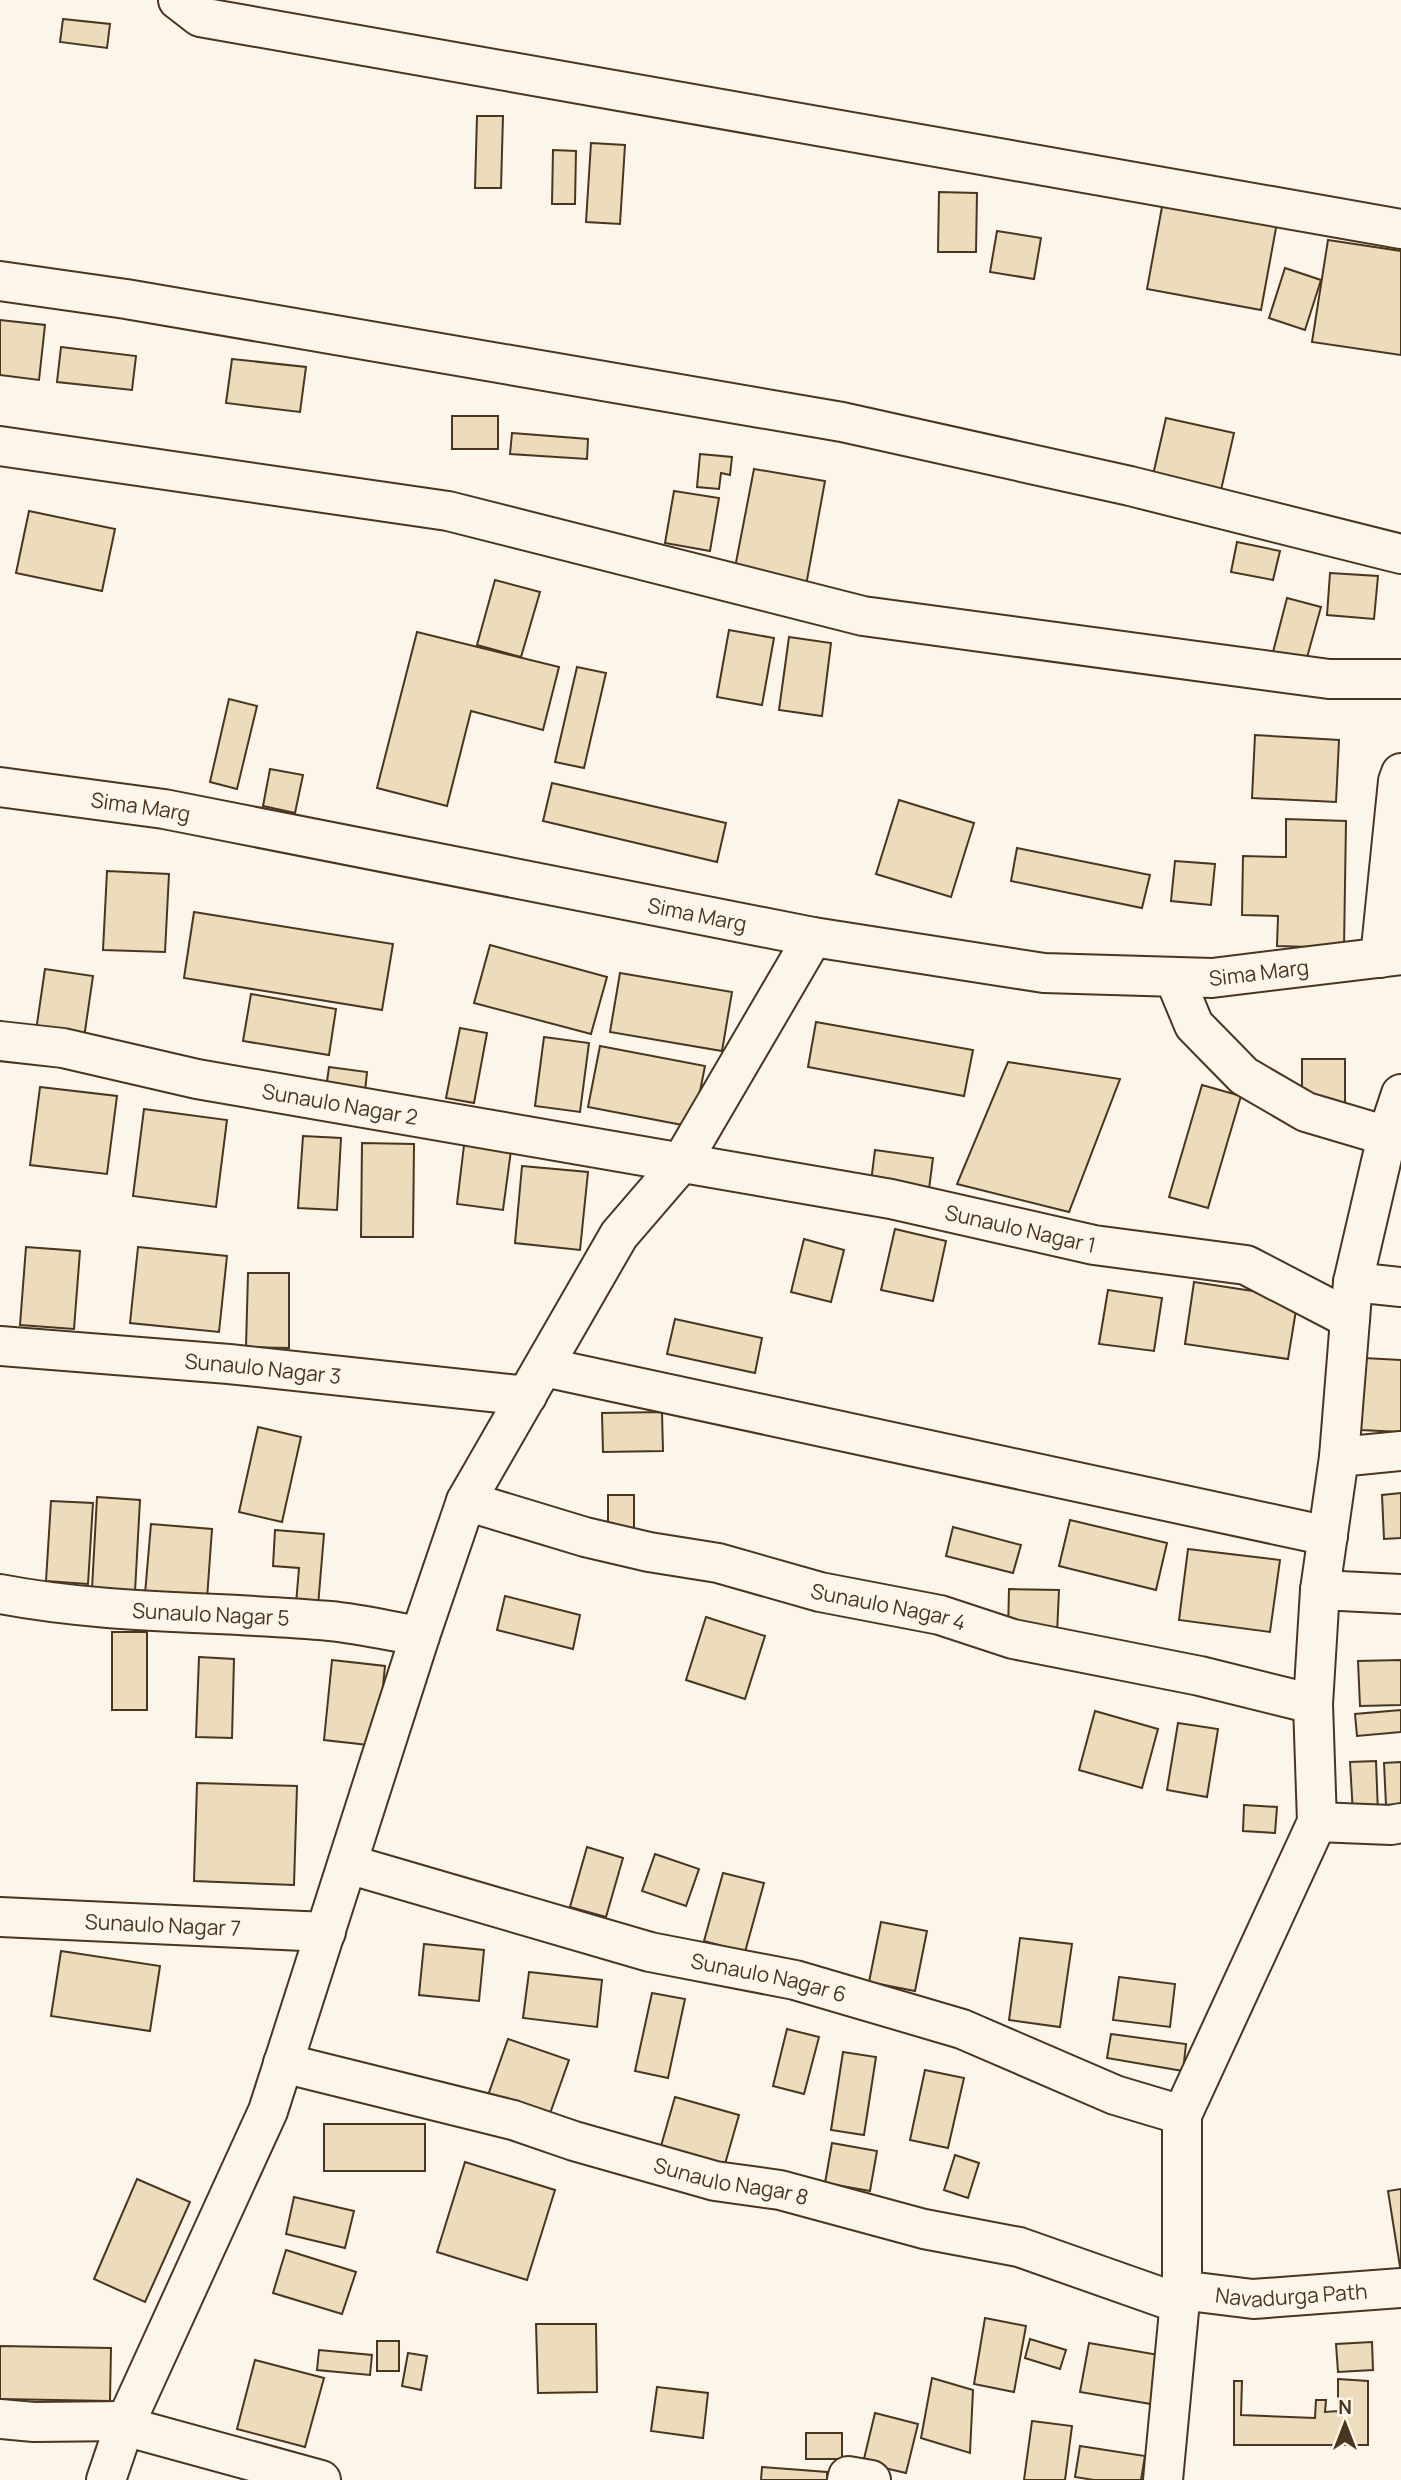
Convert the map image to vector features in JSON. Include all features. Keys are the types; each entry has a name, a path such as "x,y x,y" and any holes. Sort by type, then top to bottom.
{"street":[{"path":"178,0 201,17 1401,229"},
{"path":"0,281 153,303 842,422 1130,486 1401,554"},
{"path":"0,446 448,511 863,616 1329,679 1401,679"},
{"path":"1391,957 1391,872 1398,781 1401,773"},
{"name":"Sima Marg","path":"0,787 164,809 813,937 1044,973 1212,978 1391,957"},
{"path":"106,2480 125,2423 268,2111 466,1501 619,1235 681,1163 813,937"},
{"path":"1174,977 1194,1025 1244,1076 1306,1112 1387,1136"},
{"name":"Sunaulo Nagar 2","path":"0,1041 63,1048 197,1079 681,1163"},
{"path":"1163,2480 1179,2297 1182,2115 1317,1822 1313,1704 1320,1590 1339,1457 1351,1300 1387,1136 1401,1094"},
{"name":"Sunaulo Nagar 1","path":"681,1163 891,1199 1094,1245 1246,1265 1351,1300"},
{"path":"1351,1300 1401,1287"},
{"name":"Sunaulo Nagar 3","path":"0,1346 229,1364 535,1382 1328,1536"},
{"path":"1339,1457 1401,1451"},
{"name":"Sunaulo Nagar 4","path":"466,1501 598,1540 649,1552 718,1563 820,1592 940,1615 1013,1639 1200,1676 1313,1704"},
{"path":"1320,1590 1401,1594"},
{"name":"Sunaulo Nagar 5","path":"0,1594 137,1611 331,1621 420,1636"},
{"path":"1317,1822 1401,1824"},
{"name":"Sunaulo Nagar 6","path":"348,1864 650,1952 795,1980 962,2029 1115,2095 1182,2115"},
{"name":"Sunaulo Nagar 7","path":"0,1917 326,1931"},
{"name":"Sunaulo Nagar 8","path":"283,2063 513,2120 575,2141 715,2180 780,2190 924,2230 1018,2247 1179,2297"},
{"name":"Navadurga Path","path":"1179,2297 1253,2299 1401,2288"},
{"path":"0,2418 34,2422 125,2423 321,2480"},
{"path":"847,2480 848,2476 871,2480"}],"building":[{"path":"63,19 110,24 107,48 60,42"},
{"path":"477,116 503,116 501,188 475,188"},
{"path":"591,143 625,145 620,224 586,222"},
{"path":"553,150 576,151 575,204 552,204"},
{"path":"939,192 977,193 976,252 938,252"},
{"path":"1164,196 1278,217 1261,310 1147,289"},
{"path":"997,231 1041,238 1034,279 990,272"},
{"path":"1328,240 1401,251 1401,355 1312,342"},
{"path":"1285,268 1321,280 1305,330 1269,318"},
{"path":"0,320 45,325 39,380 0,375"},
{"path":"61,347 136,356 132,390 57,382"},
{"path":"232,359 306,367 300,412 226,403"},
{"path":"452,416 498,416 498,449 452,449"},
{"path":"1166,418 1234,433 1221,490 1153,475"},
{"path":"512,433 588,439 587,459 510,454"},
{"path":"700,454 732,457 730,475 721,473 719,489 697,487"},
{"path":"754,469 825,481 805,591 733,578"},
{"path":"674,491 719,498 710,551 665,543"},
{"path":"29,511 115,529 102,591 16,573"},
{"path":"1237,542 1280,551 1273,580 1231,572"},
{"path":"1330,573 1378,576 1374,619 1327,615"},
{"path":"495,580 540,592 521,657 477,645"},
{"path":"1287,598 1321,607 1306,661 1273,652"},
{"path":"729,630 774,638 762,705 717,697"},
{"path":"417,632 559,667 543,730 471,711 447,806 377,788"},
{"path":"789,637 831,643 822,716 779,710"},
{"path":"577,667 606,673 584,768 555,762"},
{"path":"229,699 257,706 237,789 210,782"},
{"path":"1255,735 1339,740 1336,802 1252,798"},
{"path":"270,769 303,775 295,813 263,806"},
{"path":"552,783 726,823 717,862 543,821"},
{"path":"899,800 974,823 951,897 876,874"},
{"path":"1286,819 1346,821 1344,948 1277,946 1278,916 1242,915 1243,856 1286,857"},
{"path":"1017,848 1150,875 1142,908 1011,881"},
{"path":"1175,861 1215,864 1211,905 1171,901"},
{"path":"107,871 169,874 165,952 103,950"},
{"path":"194,912 393,944 382,1010 184,978"},
{"path":"490,945 607,977 591,1034 474,1003"},
{"path":"45,969 93,976 84,1038 36,1031"},
{"path":"620,973 732,992 722,1051 610,1032"},
{"path":"251,994 336,1009 329,1055 243,1041"},
{"path":"816,1022 973,1050 964,1096 808,1067"},
{"path":"460,1028 487,1033 474,1103 446,1098"},
{"path":"544,1037 589,1043 580,1112 535,1106"},
{"path":"600,1046 705,1066 693,1127 588,1107"},
{"path":"1302,1059 1345,1059 1345,1104 1302,1103"},
{"path":"1008,1062 1120,1079 1069,1212 957,1184"},
{"path":"329,1067 367,1072 364,1101 325,1096"},
{"path":"1202,1085 1241,1096 1208,1208 1169,1197"},
{"path":"40,1087 117,1096 107,1174 30,1165"},
{"path":"144,1109 227,1120 216,1207 133,1196"},
{"path":"303,1136 341,1138 337,1210 298,1208"},
{"path":"465,1137 512,1143 503,1210 457,1204"},
{"path":"362,1143 414,1144 413,1237 361,1237"},
{"path":"875,1150 933,1158 928,1197 870,1190"},
{"path":"522,1166 588,1172 580,1250 515,1243"},
{"path":"895,1229 946,1241 933,1301 881,1290"},
{"path":"804,1239 844,1250 831,1302 791,1292"},
{"path":"26,1247 80,1251 74,1329 20,1325"},
{"path":"138,1247 227,1256 219,1332 130,1323"},
{"path":"248,1273 289,1273 289,1348 246,1347"},
{"path":"1194,1282 1298,1298 1288,1359 1185,1344"},
{"path":"1108,1290 1162,1298 1154,1351 1099,1344"},
{"path":"675,1319 762,1338 755,1373 667,1354"},
{"path":"1364,1358 1401,1360 1401,1432 1361,1430"},
{"path":"662,1412 663,1451 603,1452 602,1413"},
{"path":"258,1427 301,1437 282,1522 239,1512"},
{"path":"1401,1493 1401,1538 1384,1539 1382,1495"},
{"path":"608,1495 634,1495 634,1535 608,1535"},
{"path":"97,1497 140,1500 135,1592 92,1589"},
{"path":"51,1501 93,1503 88,1584 46,1581"},
{"path":"1070,1520 1167,1543 1156,1590 1059,1566"},
{"path":"151,1524 212,1529 207,1599 145,1594"},
{"path":"953,1527 1021,1545 1013,1573 946,1556"},
{"path":"275,1530 324,1534 318,1606 296,1604 299,1568 273,1566"},
{"path":"1188,1549 1280,1560 1270,1632 1179,1620"},
{"path":"1009,1589 1059,1590 1057,1633 1008,1632"},
{"path":"505,1596 580,1615 573,1649 497,1630"},
{"path":"706,1617 765,1636 745,1699 686,1680"},
{"path":"112,1632 147,1632 147,1710 112,1710"},
{"path":"199,1657 234,1659 232,1738 196,1737"},
{"path":"332,1660 385,1666 377,1746 324,1740"},
{"path":"1401,1660 1401,1705 1360,1706 1358,1661"},
{"path":"1401,1710 1401,1732 1357,1736 1355,1714"},
{"path":"1095,1711 1158,1729 1142,1788 1079,1770"},
{"path":"1178,1723 1218,1729 1207,1797 1167,1790"},
{"path":"1376,1761 1378,1813 1353,1814 1350,1762"},
{"path":"1401,1762 1401,1804 1386,1805 1384,1763"},
{"path":"197,1783 297,1786 294,1885 194,1881"},
{"path":"1244,1805 1277,1807 1275,1833 1243,1831"},
{"path":"587,1847 623,1858 606,1917 570,1907"},
{"path":"655,1854 699,1869 686,1906 642,1891"},
{"path":"723,1873 764,1883 745,1952 704,1941"},
{"path":"881,1922 927,1931 915,1991 869,1982"},
{"path":"1020,1938 1072,1944 1060,2027 1009,2020"},
{"path":"424,1944 484,1950 479,2001 419,1995"},
{"path":"61,1951 160,1966 150,2031 51,2016"},
{"path":"529,1972 602,1980 597,2027 523,2018"},
{"path":"1119,1977 1175,1984 1170,2027 1113,2020"},
{"path":"652,1993 685,1999 668,2078 635,2071"},
{"path":"787,2029 819,2037 804,2094 773,2086"},
{"path":"1111,2034 1186,2044 1183,2071 1107,2058"},
{"path":"508,2039 569,2060 547,2122 486,2101"},
{"path":"843,2052 876,2057 864,2135 831,2130"},
{"path":"925,2070 964,2078 948,2148 910,2140"},
{"path":"675,2097 739,2115 721,2178 657,2160"},
{"path":"324,2124 425,2124 425,2171 324,2171"},
{"path":"832,2143 877,2151 870,2191 825,2183"},
{"path":"955,2155 979,2163 968,2198 944,2190"},
{"path":"465,2162 555,2190 527,2280 437,2252"},
{"path":"137,2179 190,2202 145,2302 94,2279"},
{"path":"1401,2189 1401,2273 1388,2191"},
{"path":"294,2197 354,2211 345,2248 286,2234"},
{"path":"286,2250 356,2272 342,2314 273,2293"},
{"path":"985,2318 1026,2326 1014,2392 974,2384"},
{"path":"536,2324 596,2324 597,2392 538,2393"},
{"path":"1030,2339 1066,2350 1060,2369 1025,2358"},
{"path":"377,2341 399,2341 399,2371 377,2371"},
{"path":"1372,2342 1373,2370 1338,2372 1336,2344"},
{"path":"1089,2343 1159,2355 1151,2404 1080,2392"},
{"path":"0,2346 111,2348 110,2401 0,2399"},
{"path":"319,2350 372,2355 370,2375 317,2370"},
{"path":"408,2353 427,2356 421,2390 402,2386"},
{"path":"255,2360 324,2378 305,2447 237,2429"},
{"path":"932,2378 973,2390 970,2453 921,2438"},
{"path":"1338,2379 1368,2381 1368,2445 1234,2445 1234,2381 1242,2381 1241,2415 1315,2418 1316,2400 1326,2400 1325,2412 1338,2411"},
{"path":"657,2387 708,2393 703,2438 651,2431"},
{"path":"875,2413 918,2424 906,2473 863,2463"},
{"path":"1032,2421 1072,2426 1065,2480 1024,2480"},
{"path":"806,2433 842,2433 842,2459 806,2459"},
{"path":"1080,2446 1145,2456 1141,2480 1094,2480 1075,2477"},
{"path":"762,2467 827,2472 827,2480 761,2480"}]}
